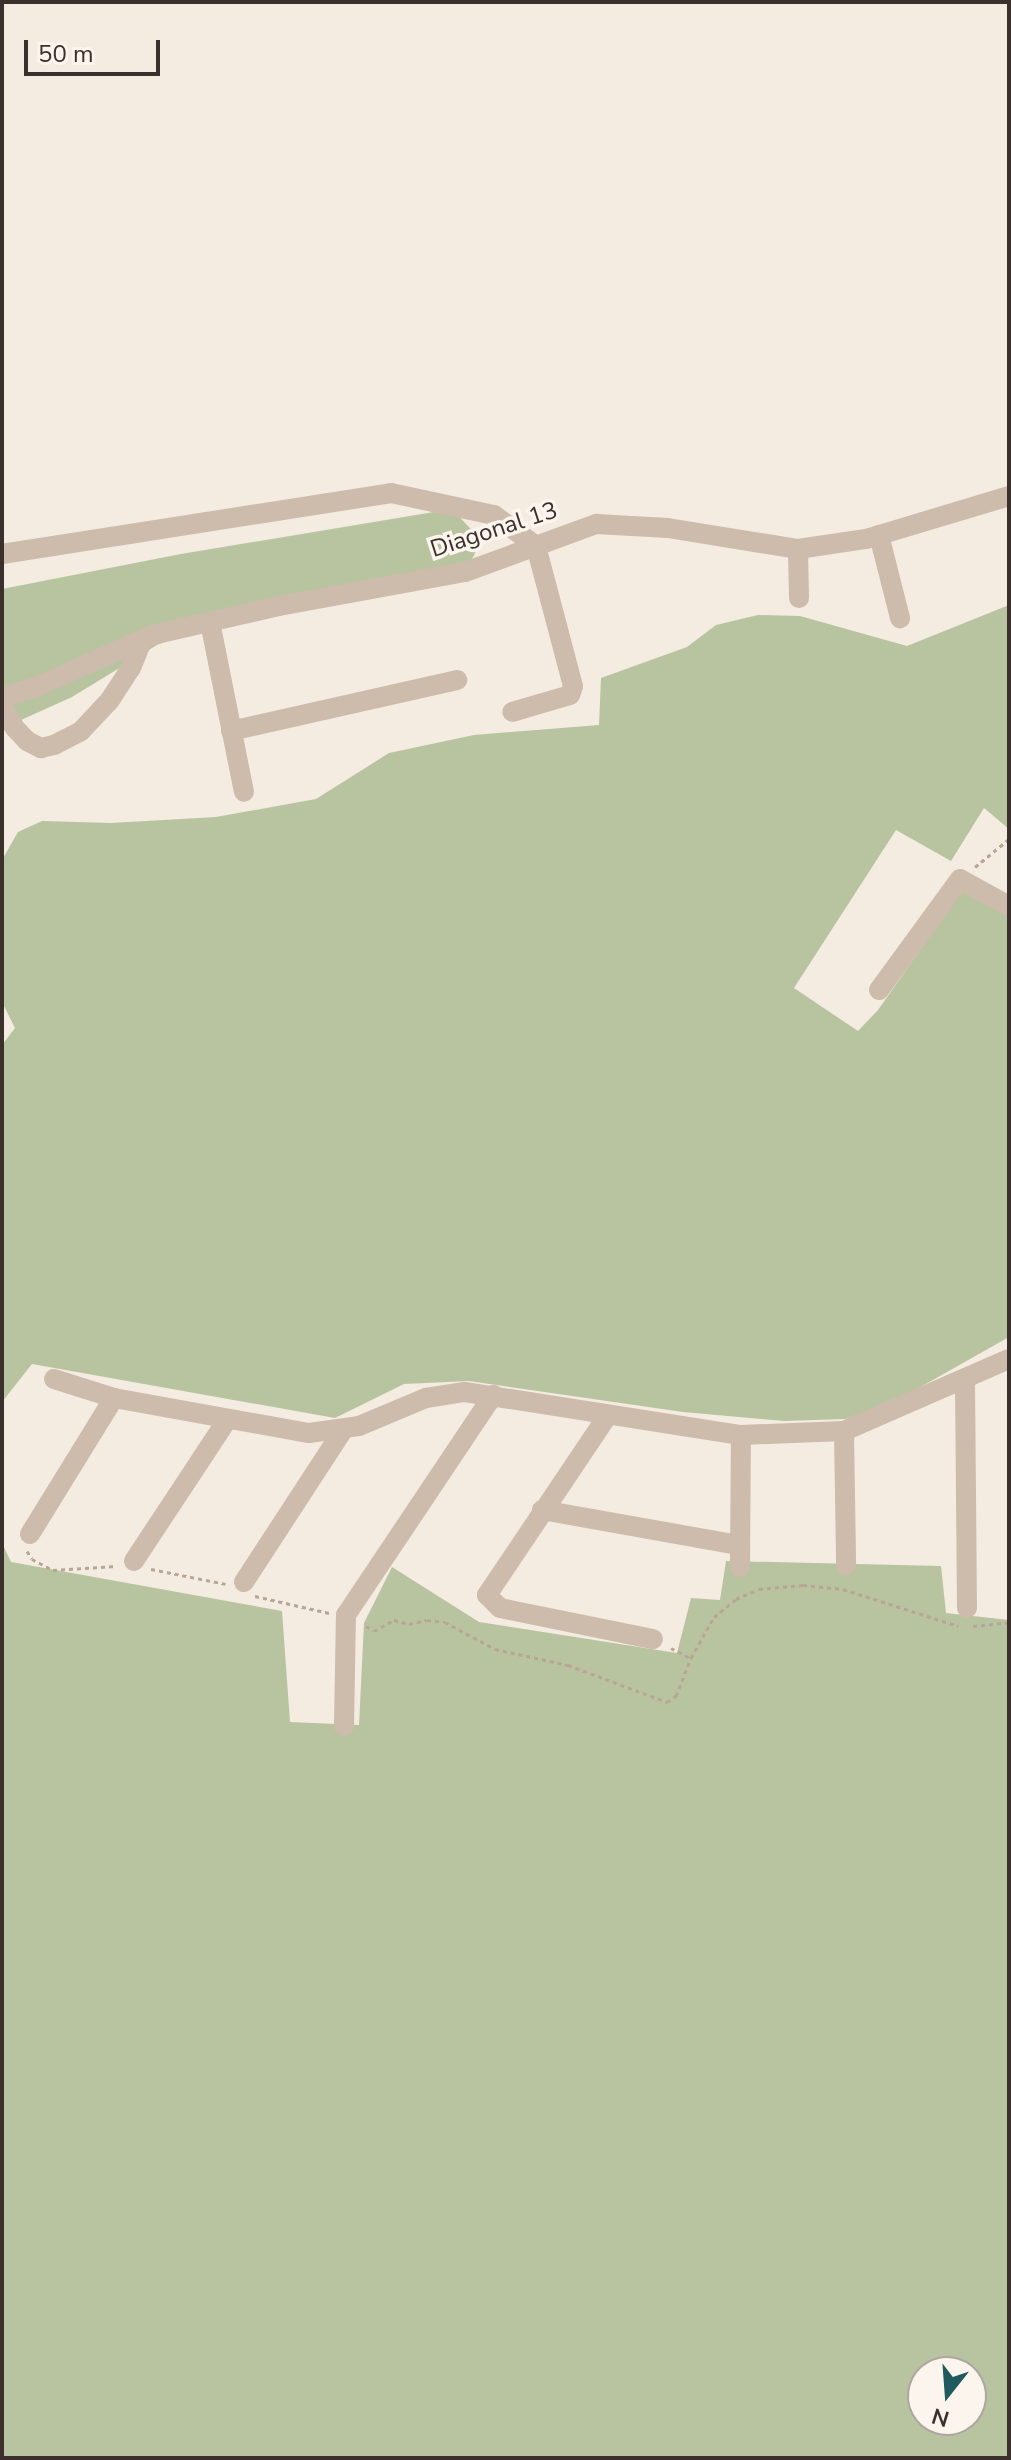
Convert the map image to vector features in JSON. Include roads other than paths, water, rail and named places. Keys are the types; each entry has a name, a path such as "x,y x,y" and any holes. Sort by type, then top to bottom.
{"street":[{"path":"2,554 391,493 494,515 536,546 573,686 570,695 512,712"},
{"name":"Diagonal 13","path":"2,697 34,688 143,639 210,622 465,572 596,524 668,528 798,549 879,535 1009,496"},
{"path":"879,535 900,618"},
{"path":"798,549 799,598"},
{"path":"210,622 244,792"},
{"path":"2,705 14,727 27,741 41,748 54,745 81,731 110,700 131,668 143,639"},
{"path":"231,731 457,680"},
{"path":"879,990 960,879 1009,906"},
{"path":"54,1379 114,1398 309,1433 343,1430 439,1395 493,1395 741,1435 844,1431 965,1381 1009,1359"},
{"path":"965,1381 967,1608"},
{"path":"344,1726 346,1615 493,1395"},
{"path":"30,1534 114,1398"},
{"path":"608,1415 487,1595 500,1608 653,1639"},
{"path":"133,1565 227,1420"},
{"path":"241,1587 343,1430"},
{"path":"844,1431 846,1565"},
{"path":"740,1567 741,1435"},
{"path":"542,1510 739,1545"}]}
